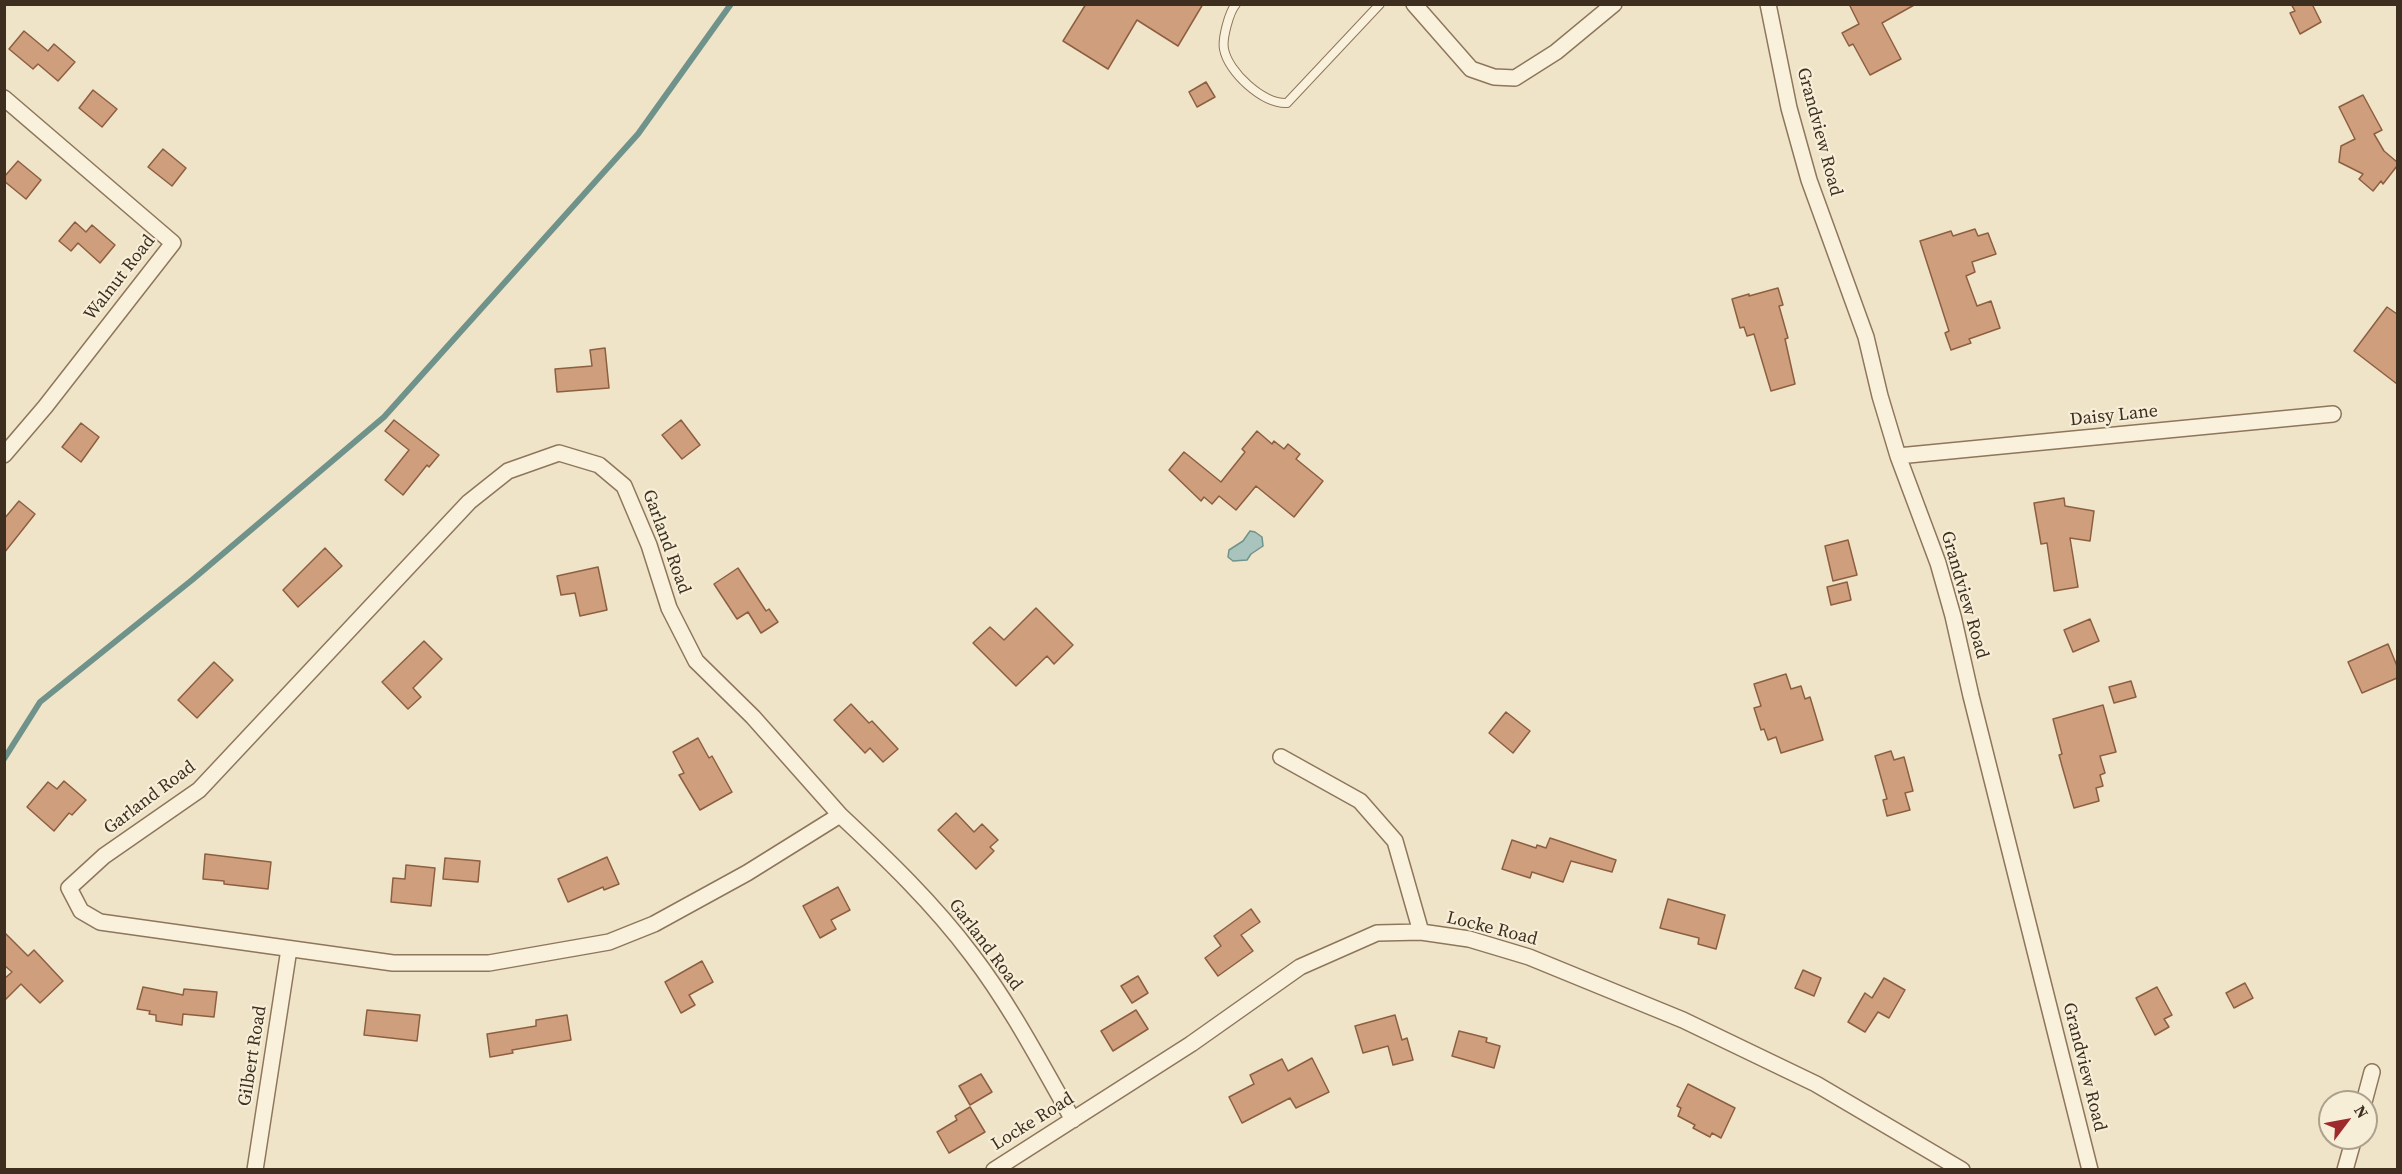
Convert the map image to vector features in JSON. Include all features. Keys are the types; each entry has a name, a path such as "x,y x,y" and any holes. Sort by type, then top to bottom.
{"street":[{"path":"1414,4 1471,69 1494,77 1515,78 1556,52 1614,4"},
{"name":"Grandview Road","path":"1768,4 1789,108 1806,170 1866,337 1880,396 1898,456 1938,563 1953,616 2090,1170"},
{"name":"Walnut Road","path":"4,98 173,243 45,407 4,455"},
{"name":"Daisy Lane","path":"1898,456 2333,414"},
{"name":"Garland Road","path":"840,815 747,873 654,924 609,942 489,963 393,963 100,922 81,911 69,888 104,856 200,790 469,502 508,471 559,453 599,465 624,486 649,545 669,608 696,661 753,717 840,815 905,875 973,955 1018,1023 1073,1120"},
{"path":"1281,757 1360,801 1395,842 1421,932"},
{"name":"Locke Road","path":"994,1170 1191,1044 1300,967 1377,933 1421,932 1469,939 1529,957 1683,1020 1816,1084 1962,1170"},
{"name":"Gilbert Road","path":"255,1170 289,948"},
{"path":"2367,1090 2372,1072"},
{"path":"2345,1170 2351,1150"}],"lane":[{"path":"1236,4 1231,11 1223,47 1229,65 1255,91 1275,103 1287,103 1380,4"}],"water":[{"path":"1250,531 1262,537 1263,546 1251,554 1247,560 1233,561 1228,557 1229,550 1243,541"}],"building":[{"path":"1086,4 1203,4 1178,46 1137,20 1108,69 1063,41"},
{"path":"1849,4 1916,4 1882,23 1901,59 1870,75 1853,44 1849,46 1842,33 1859,24"},
{"path":"2291,4 2312,4 2321,22 2300,34 2290,13 2295,11"},
{"path":"24,31 48,51 54,44 75,62 58,81 38,64 33,69 9,49"},
{"path":"1206,82 1215,97 1197,107 1189,92"},
{"path":"93,90 117,109 102,127 79,108"},
{"path":"2363,95 2382,130 2374,134 2384,151 2397,162 2397,166 2383,184 2381,181 2373,191 2359,179 2363,174 2339,162 2341,146 2355,139 2339,107"},
{"path":"163,149 186,168 172,186 148,167"},
{"path":"18,161 41,180 26,199 4,181 4,177"},
{"path":"75,222 86,232 92,225 115,245 100,263 78,243 71,251 59,241"},
{"path":"1975,229 1978,236 1988,233 1996,254 1972,262 1975,272 1966,276 1977,306 1991,301 2000,328 1969,339 1971,343 1951,350 1945,333 1949,331 1920,241 1951,231 1953,236"},
{"path":"1778,288 1783,305 1779,306 1788,338 1785,339 1795,384 1771,391 1754,334 1747,336 1744,327 1740,328 1732,299"},
{"path":"2387,307 2397,314 2397,384 2354,351"},
{"path":"605,348 609,388 557,392 555,369 592,366 590,350"},
{"path":"394,420 439,455 429,467 427,465 403,495 385,480 409,450 385,431"},
{"path":"681,420 700,445 682,459 662,435"},
{"path":"81,423 99,437 81,462 62,447"},
{"path":"1257,431 1272,444 1274,441 1284,449 1288,444 1300,454 1296,459 1323,481 1294,517 1256,486 1236,510 1219,496 1212,504 1204,497 1201,501 1169,470 1184,452 1221,482 1245,452 1242,449"},
{"path":"2064,498 2065,506 2094,511 2090,541 2070,538 2078,587 2054,591 2047,543 2041,544 2034,503"},
{"path":"19,501 35,514 4,553 4,519"},
{"path":"1848,540 1857,575 1833,581 1825,546"},
{"path":"325,548 342,566 298,607 283,590"},
{"path":"598,567 607,610 580,616 575,593 561,595 557,576"},
{"path":"738,568 766,611 769,609 778,622 761,633 748,612 737,619 714,584"},
{"path":"1847,582 1851,600 1831,605 1827,587"},
{"path":"1036,608 1073,645 1054,664 1047,656 1016,686 973,643 990,627 1004,640"},
{"path":"2090,619 2099,641 2073,652 2064,630"},
{"path":"424,641 442,659 413,688 421,697 408,709 382,682"},
{"path":"2388,644 2397,666 2397,678 2362,693 2348,662"},
{"path":"214,662 233,680 197,718 178,700"},
{"path":"1786,674 1791,689 1801,686 1805,699 1810,697 1823,740 1781,753 1776,737 1768,740 1764,729 1761,730 1754,708 1761,706 1754,684"},
{"path":"2131,681 2136,697 2114,703 2109,687"},
{"path":"851,704 869,723 872,721 898,749 883,762 870,748 865,753 834,720"},
{"path":"2103,705 2116,752 2100,756 2105,773 2100,775 2103,786 2096,788 2099,801 2074,808 2059,755 2062,754 2053,719"},
{"path":"1506,712 1530,731 1513,753 1489,733"},
{"path":"698,738 709,758 712,756 732,792 700,810 679,775 684,773 673,752"},
{"path":"1891,751 1894,760 1904,757 1913,791 1905,793 1910,810 1887,816 1883,800 1887,799 1875,756"},
{"path":"64,781 86,800 72,815 69,813 54,831 27,807 48,782 57,789"},
{"path":"956,813 974,832 982,824 998,840 990,847 994,851 976,869 938,830"},
{"path":"1550,838 1616,860 1612,872 1571,861 1563,882 1532,872 1530,878 1502,869 1512,840 1536,848 1537,845 1546,848"},
{"path":"205,854 271,862 268,889 203,879"},
{"path":"607,857 619,884 604,890 603,887 568,902 558,879"},
{"path":"445,858 480,861 478,882 443,879"},
{"path":"406,865 435,868 431,906 391,902 393,878 405,879"},
{"path":"838,887 850,910 831,920 836,929 820,938 803,906"},
{"path":"1668,899 1725,915 1716,949 1698,944 1699,938 1660,928"},
{"path":"1251,909 1260,922 1241,935 1253,951 1218,976 1205,958 1221,946 1214,936"},
{"path":"4,932 28,956 34,950 63,981 40,1003 21,984 4,1001 4,979 12,972 4,965"},
{"path":"702,961 713,982 689,995 695,1005 681,1013 665,982"},
{"path":"1803,970 1821,978 1814,996 1795,988"},
{"path":"1138,976 1148,993 1132,1003 1121,986"},
{"path":"1884,978 1905,990 1889,1018 1878,1012 1865,1032 1848,1022 1865,993 1872,998"},
{"path":"2245,983 2253,998 2234,1008 2226,993"},
{"path":"143,987 183,995 184,989 217,992 214,1017 183,1014 182,1025 156,1021 156,1015 149,1014 150,1011 137,1009"},
{"path":"2157,987 2172,1015 2164,1019 2169,1027 2155,1035 2136,998"},
{"path":"367,1010 420,1015 417,1041 364,1035"},
{"path":"1136,1010 1148,1029 1113,1051 1101,1031"},
{"path":"567,1015 571,1040 512,1050 513,1053 490,1057 487,1034 536,1026 536,1020"},
{"path":"1395,1015 1402,1040 1407,1038 1413,1060 1393,1065 1388,1046 1363,1053 1355,1026"},
{"path":"1459,1031 1487,1038 1486,1042 1500,1046 1494,1068 1452,1056"},
{"path":"1312,1058 1329,1092 1296,1108 1290,1098 1242,1123 1229,1097 1254,1084 1250,1075 1282,1059 1288,1071"},
{"path":"981,1074 992,1092 970,1105 959,1086"},
{"path":"1688,1084 1735,1108 1721,1138 1712,1133 1710,1137 1693,1128 1695,1125 1678,1116 1681,1108 1677,1106"},
{"path":"970,1107 985,1132 949,1153 937,1132 957,1120 955,1116"}],"waterway":[{"path":"4,759 40,702 192,580 384,417 638,134 731,4"}]}
